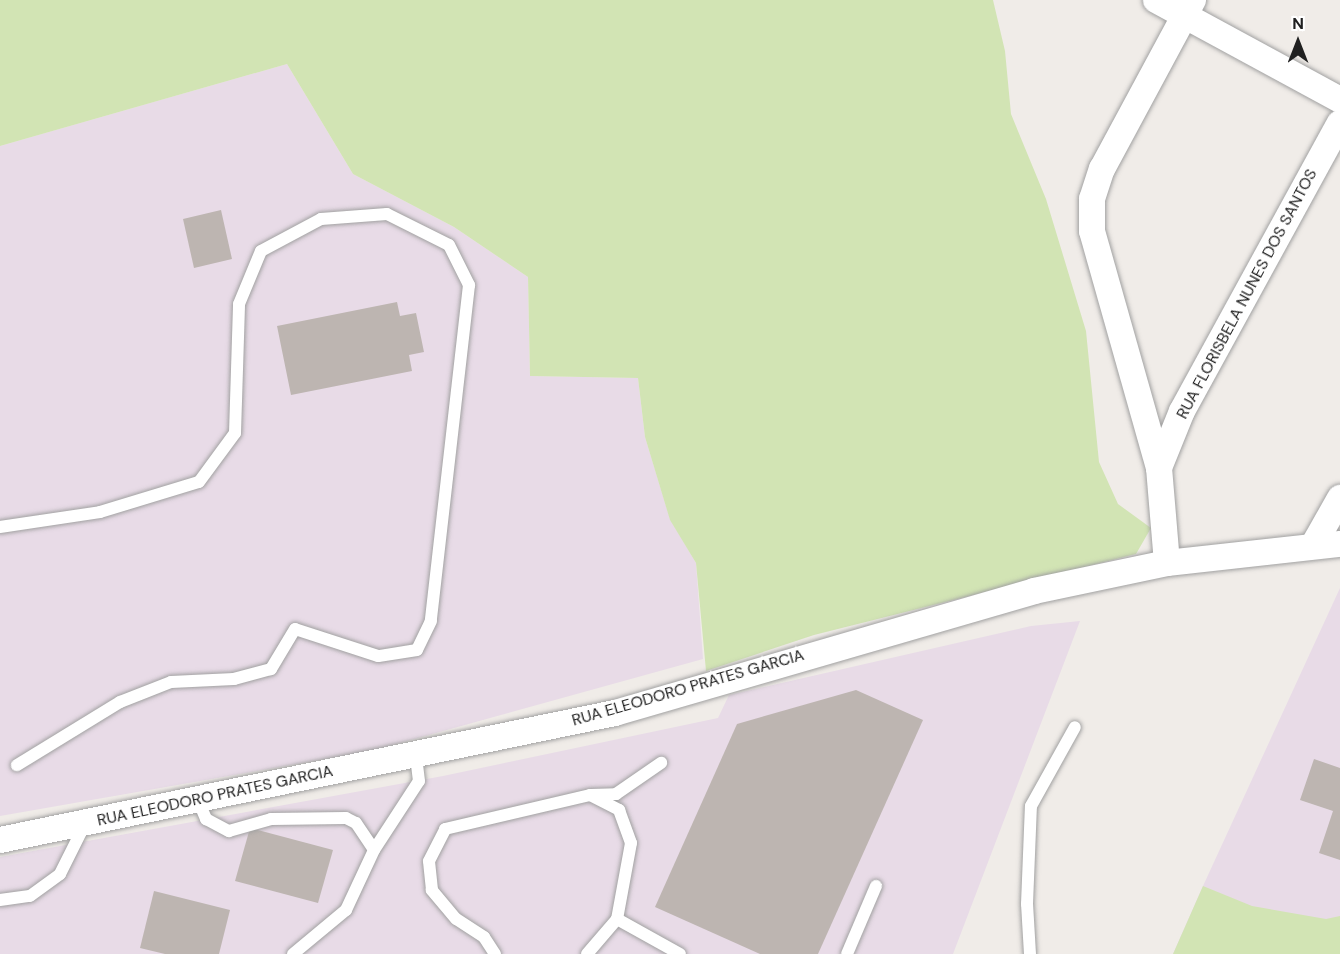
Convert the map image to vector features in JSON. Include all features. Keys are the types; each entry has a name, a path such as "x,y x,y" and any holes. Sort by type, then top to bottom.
{"street":[{"path":"1156,0 1188,8 1340,100"},
{"path":"1167,562 1159,468 1092,231 1092,199 1102,169 1188,8"},
{"name":"RUA FLORISBELA NUNES DOS SANTOS","path":"1159,468 1182,411 1340,123"},
{"path":"1314,544 1340,498"},
{"name":"RUA ELEODORO PRATES GARCIA","path":"0,840 615,713 1034,591 1167,562 1314,544 1340,544"}],"lane":[{"path":"0,527 100,512 199,482 235,433 239,304 261,251 321,219 387,214 449,245 469,285 431,621 417,650 378,656 295,628 271,669 234,679 171,682 120,702 17,765"},
{"path":"1030,954 1027,904 1031,806 1075,727"},
{"path":"293,954 346,910 374,850 418,781 416,755"},
{"path":"495,954 484,937 456,919 432,890 429,861 445,829 590,795 616,794 661,763"},
{"path":"587,954 617,919 631,843 619,810 590,795"},
{"path":"198,800 206,819 229,831 271,819 346,818 356,824 374,850"},
{"path":"0,900 30,896 60,874 86,822"},
{"path":"847,954 876,886"},
{"path":"617,919 680,954"}],"shaded area":[{"path":"287,64 353,174 454,227 528,277 530,376 638,378 645,437 670,519 696,563 703,659 371,751 0,816 0,146"},
{"path":"1340,588 1340,954 1173,954 1203,886"},
{"path":"1080,621 953,954 0,954 0,857 443,776 718,718 729,695 1031,626"}],"green space":[{"path":"0,0 993,0 1005,51 1011,114 1046,199 1086,331 1099,462 1118,504 1151,528 1136,554 814,635 706,671 696,563 670,520 645,437 638,378 530,376 528,277 454,227 353,174 287,64 0,146"},
{"path":"1203,886 1252,906 1326,919 1340,916 1340,954 1173,954"}],"building":[{"path":"221,210 232,259 194,268 183,219"},
{"path":"397,302 400,316 416,313 424,352 409,355 412,371 291,395 277,326"},
{"path":"856,690 923,720 818,954 760,954 655,907 737,724"},
{"path":"1314,759 1340,768 1340,860 1319,853 1333,811 1300,800"},
{"path":"250,828 333,850 318,903 235,881"},
{"path":"154,891 230,910 219,954 165,954 140,948"}]}
